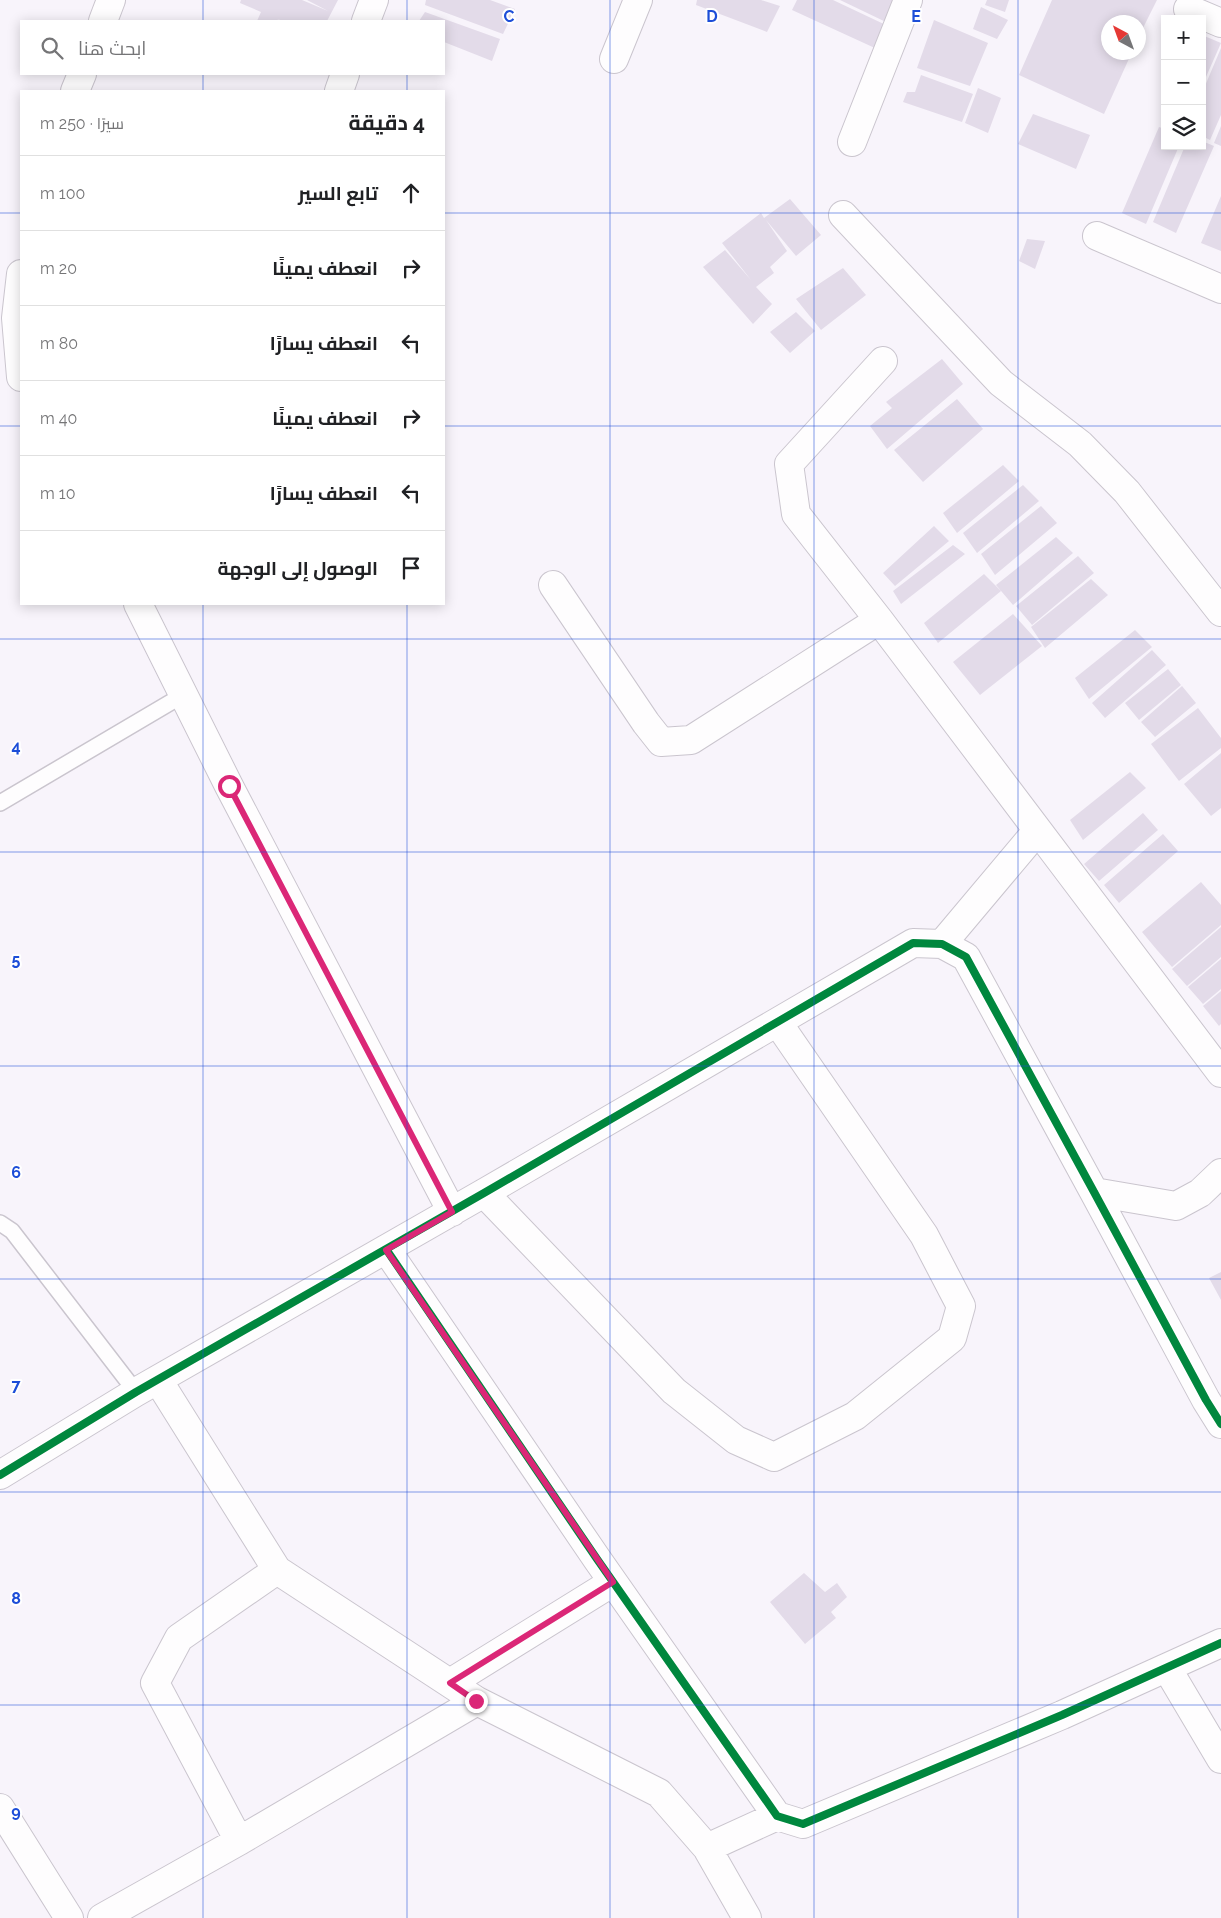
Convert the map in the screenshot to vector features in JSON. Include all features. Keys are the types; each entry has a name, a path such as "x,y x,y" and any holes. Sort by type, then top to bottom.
{"street":[{"path":"103,20 111,0"},
{"path":"366,20 374,0"},
{"path":"614,59 638,0"},
{"path":"852,142 908,0"},
{"path":"1188,9 1221,23"},
{"path":"75,90 82,75"},
{"path":"339,90 346,75"},
{"path":"843,215 1001,383 1080,444 1127,492 1221,612"},
{"path":"1096,236 1221,289"},
{"path":"20,283 16,318 20,365"},
{"path":"883,361 789,464 796,514 879,620 1221,1073"},
{"path":"553,585 646,723 661,742 691,740 879,620"},
{"path":"138,605 233,795 452,1212"},
{"path":"942,944 1037,831"},
{"path":"0,1475 147,1386 484,1194 913,942 942,944 966,957 1094,1192 1213,1394 1221,1424"},
{"path":"484,1194 674,1391 736,1440 774,1456 855,1416 952,1338 961,1306 924,1235 778,1023"},
{"path":"1094,1192 1176,1206 1200,1193 1221,1173"},
{"path":"386,1250 613,1582 777,1816 803,1824 1062,1715 1221,1643"},
{"path":"147,1386 277,1570 476,1701 659,1793 706,1848 747,1918"},
{"path":"239,1841 155,1683 178,1638 277,1570"},
{"path":"450,1683 613,1582"},
{"path":"1167,1668 1221,1759"},
{"path":"102,1918 134,1910 239,1841 476,1701"},
{"path":"0,1808 69,1918"},
{"path":"706,1848 777,1816"}],"lane":[{"path":"0,803 183,695"},
{"path":"0,1223 12,1231 147,1386"}],"building":[{"path":"241,0 302,0 328,11 307,0 338,0 328,20 257,20 261,12 240,3"},
{"path":"426,0 490,0 515,9 503,34 425,5"},
{"path":"697,0 761,0 780,6 767,32 696,5"},
{"path":"797,0 833,0 888,26 877,49 792,10"},
{"path":"840,0 898,0 888,23"},
{"path":"987,0 1009,0 1005,12 985,5"},
{"path":"1052,0 1157,0 1146,22 1146,15 1101,15 1101,60 1128,60 1104,114 1019,75"},
{"path":"981,7 1008,20 997,39 973,29"},
{"path":"425,12 500,39 492,61 445,42 445,20 420,20"},
{"path":"934,20 988,43 970,86 917,68"},
{"path":"1206,37 1221,43 1206,77"},
{"path":"1221,48 1221,115 1210,140 1206,138 1206,84"},
{"path":"921,75 973,94 962,122 903,102 907,92 915,92"},
{"path":"978,88 1001,98 988,133 965,123"},
{"path":"1033,114 1090,135 1076,169 1018,144"},
{"path":"1221,126 1221,146 1214,143"},
{"path":"1159,127 1161,128 1161,150 1177,150 1146,224 1122,213"},
{"path":"1206,143 1214,146 1176,233 1153,222 1183,150 1206,150"},
{"path":"1221,196 1221,251 1201,243"},
{"path":"790,199 821,235 796,256 766,220 787,251 770,267 774,273 756,287 772,304 753,324 703,267 725,250 751,280 722,243 761,213 764,218"},
{"path":"1027,239 1045,241 1035,269 1019,261"},
{"path":"843,268 866,295 821,330 796,299"},
{"path":"796,312 815,331 790,353 770,332"},
{"path":"942,359 963,384 887,449 870,426 892,408 886,402"},
{"path":"957,399 983,429 923,482 894,450"},
{"path":"1003,465 1019,481 957,533 943,513"},
{"path":"1023,485 1039,501 977,553 963,533"},
{"path":"1041,506 1057,523 995,575 981,554"},
{"path":"934,526 949,541 895,586 883,573"},
{"path":"1056,537 1073,553 1013,605 996,585"},
{"path":"953,545 965,554 901,604 893,591"},
{"path":"1078,556 1094,573 1032,625 1016,606"},
{"path":"984,574 1001,591 938,643 924,623"},
{"path":"1091,579 1108,595 1045,648 1031,627"},
{"path":"1013,614 1042,646 980,695 953,662"},
{"path":"1135,630 1152,647 1089,699 1075,678"},
{"path":"1152,650 1166,665 1105,718 1092,703"},
{"path":"1168,669 1181,685 1139,720 1125,703"},
{"path":"1182,686 1196,703 1155,737 1141,722"},
{"path":"1198,708 1221,738 1221,748 1179,781 1151,744"},
{"path":"1221,753 1221,808 1211,816 1184,784"},
{"path":"1130,772 1146,788 1083,840 1070,820"},
{"path":"1143,813 1158,830 1099,881 1084,864"},
{"path":"1163,834 1178,851 1119,903 1104,885"},
{"path":"1201,882 1221,905 1221,925 1172,967 1142,932"},
{"path":"1221,927 1221,957 1187,986 1172,969"},
{"path":"1221,959 1221,989 1203,1004 1188,987"},
{"path":"1221,991 1221,1024 1219,1026 1203,1006"},
{"path":"1221,1272 1221,1300 1209,1278"},
{"path":"804,1573 825,1592 837,1583 847,1597 831,1612 836,1618 805,1644 770,1602"}],"cycle path":[{"path":"0,1475 136,1392 484,1193 913,943 942,944 966,957 1206,1400 1221,1424"},
{"path":"386,1249 597,1559 777,1816 803,1824 1062,1715 1221,1643"}],"route":[{"path":"229,786 452,1212 386,1250 613,1582 450,1683 476,1701"}]}
